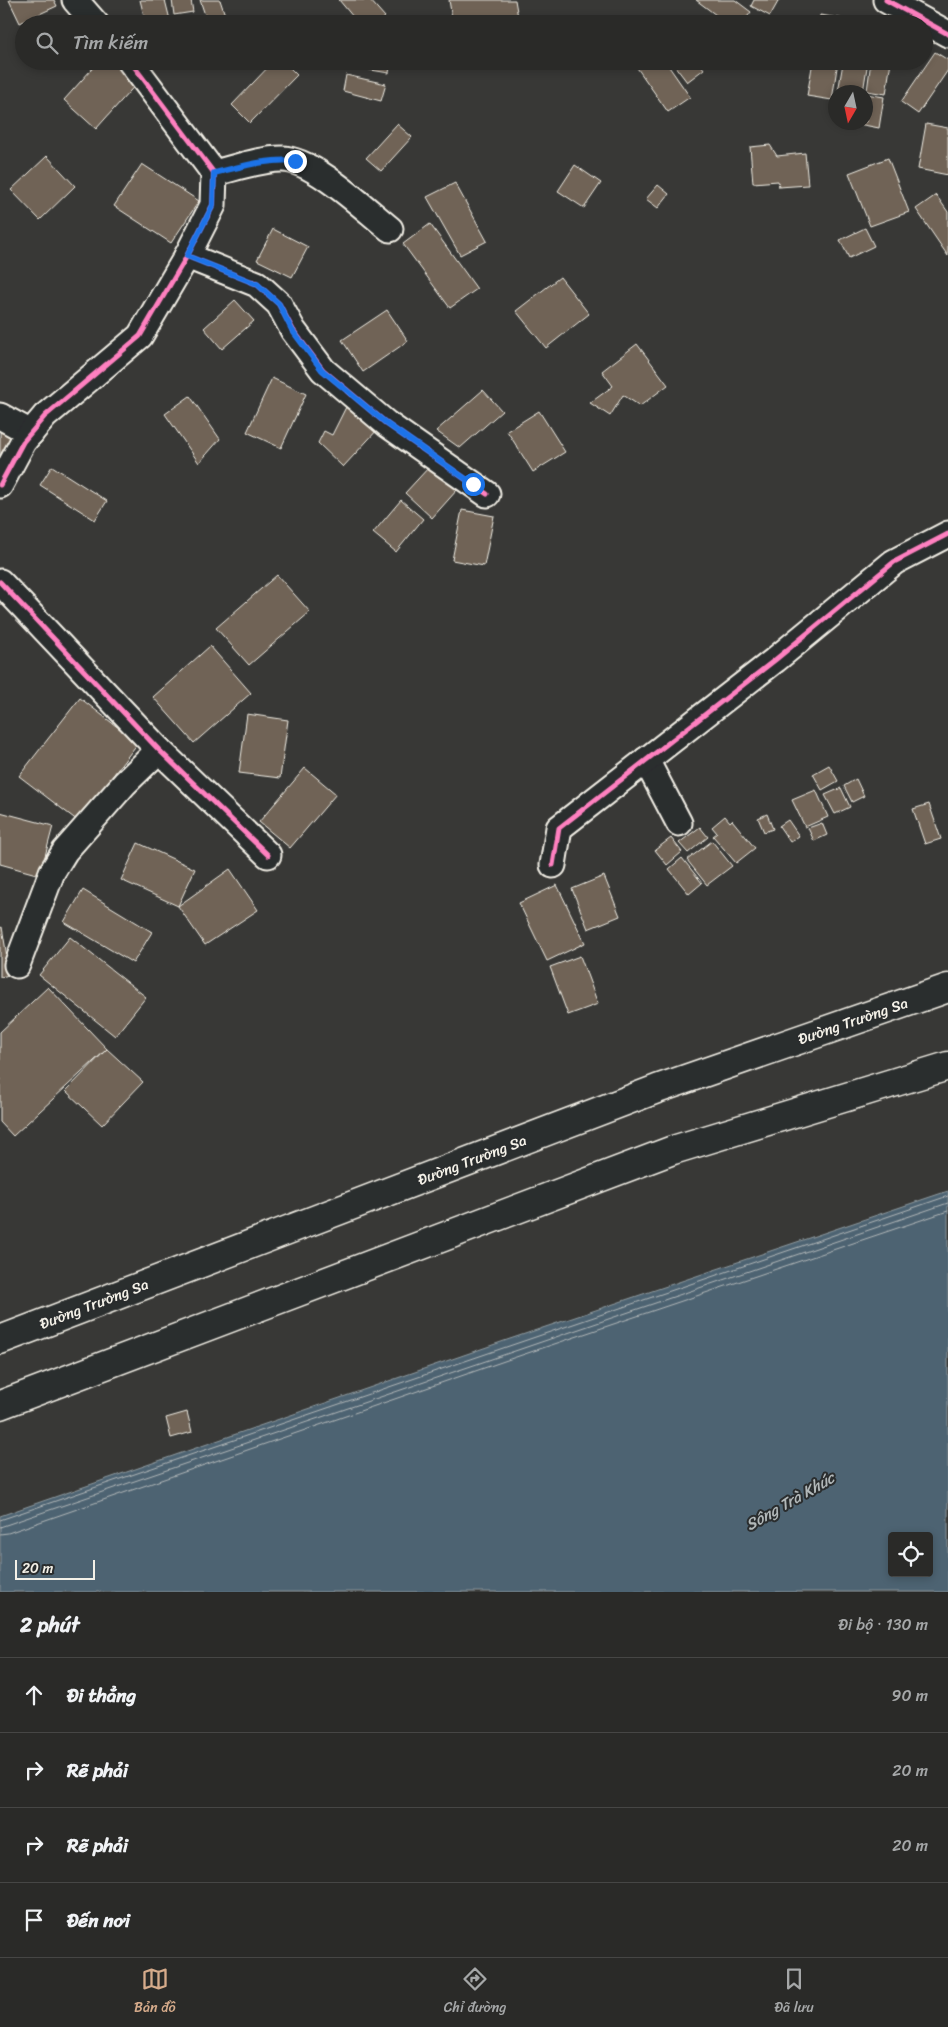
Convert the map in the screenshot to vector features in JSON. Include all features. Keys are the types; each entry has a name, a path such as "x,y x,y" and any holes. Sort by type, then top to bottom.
{"main road":[{"name":"Đường Trường Sa","path":"0,1340 657,1089 948,988"},
{"path":"0,1405 673,1150 948,1066"}],"street":[{"path":"75,0 88,15"},
{"path":"886,0 913,15"},
{"path":"933,26 948,34"},
{"path":"0,485 23,442 45,416 140,336 187,256 213,205 214,173 137,70"},
{"path":"214,173 282,159 295,161 325,178 390,229"},
{"path":"187,256 257,284 279,304 292,330 322,370 387,424 488,494"},
{"path":"0,416 31,433"},
{"path":"553,865 559,828 775,660 894,562 948,534"},
{"path":"0,582 159,750 268,855"},
{"path":"17,965 52,872 65,851 125,783 159,750"},
{"path":"646,760 679,823"}],"water":[{"name":"Sông Trà Khúc","path":"948,1191 948,1592 0,1592 0,1516 507,1340"}],"building":[{"path":"9,0 54,0 57,6 37,15 16,15"},
{"path":"140,0 165,0 169,15 144,15"},
{"path":"172,0 191,0 193,12 174,15"},
{"path":"200,0 220,0 225,15 205,15"},
{"path":"339,0 370,0 383,15 352,15"},
{"path":"449,0 515,0 518,15 452,15"},
{"path":"696,0 735,0 751,12 749,15 716,15"},
{"path":"754,0 779,0 771,15 751,6"},
{"path":"935,52 948,60 948,70 918,114 901,102 923,70 933,70 933,55"},
{"path":"91,70 124,70 138,82 96,129 64,100"},
{"path":"265,70 292,70 297,75 250,123 232,105"},
{"path":"371,70 390,70 389,73"},
{"path":"639,70 671,70 690,97 668,112"},
{"path":"678,70 703,70 687,82"},
{"path":"811,70 837,70 834,85 828,85 828,99 807,96"},
{"path":"842,70 867,70 864,85 839,85"},
{"path":"870,70 890,70 886,94 873,92 873,85 868,85"},
{"path":"346,75 386,84 381,101 343,91"},
{"path":"873,95 884,97 879,128 873,127"},
{"path":"397,124 412,137 381,171 366,158"},
{"path":"926,124 948,128 948,175 918,169"},
{"path":"770,145 777,156 805,153 808,185 779,187 778,181 753,183 750,147"},
{"path":"47,156 75,186 40,220 11,190"},
{"path":"888,158 909,212 870,226 849,173"},
{"path":"142,164 199,201 171,243 114,206"},
{"path":"575,165 601,183 584,208 558,191"},
{"path":"455,183 487,241 460,255 427,197"},
{"path":"658,185 669,194 658,208 646,199"},
{"path":"936,195 948,212 948,256 916,209"},
{"path":"430,224 477,289 450,308 403,244"},
{"path":"865,228 874,246 849,258 840,240"},
{"path":"273,229 308,247 292,277 257,260"},
{"path":"560,277 589,314 546,348 516,311"},
{"path":"235,300 254,321 222,349 204,328"},
{"path":"387,310 408,341 363,372 342,340"},
{"path":"637,344 668,385 640,406 623,395 610,416 590,403 613,386 602,371"},
{"path":"272,378 306,394 281,448 247,432"},
{"path":"483,390 502,411 460,448 436,431"},
{"path":"190,396 220,439 199,463 165,414"},
{"path":"349,401 379,428 343,467 318,443 324,431 332,435"},
{"path":"539,411 565,452 533,472 507,431"},
{"path":"0,422 15,429 1,457 0,456"},
{"path":"52,466 107,501 95,520 40,485"},
{"path":"430,466 457,490 432,518 405,493"},
{"path":"401,500 423,519 396,552 373,533"},
{"path":"462,510 494,516 484,566 452,560"},
{"path":"277,575 310,612 249,665 216,628"},
{"path":"210,646 251,693 194,743 153,697"},
{"path":"80,698 138,743 78,821 19,776"},
{"path":"247,714 288,720 280,778 239,773"},
{"path":"829,765 838,781 822,790 813,774"},
{"path":"305,768 336,794 290,848 259,822"},
{"path":"856,779 864,796 852,802 844,786"},
{"path":"841,788 850,807 835,814 825,795"},
{"path":"816,790 828,817 805,827 792,800"},
{"path":"929,804 941,839 925,844 913,809"},
{"path":"0,812 53,826 40,875 0,864"},
{"path":"767,814 773,829 764,832 758,818"},
{"path":"725,816 730,822 732,820 755,848 736,863 713,836 717,833 712,827"},
{"path":"788,820 799,836 790,842 779,826"},
{"path":"822,823 827,835 814,841 808,828"},
{"path":"700,827 708,837 688,853 679,843"},
{"path":"671,838 682,852 667,865 655,850"},
{"path":"712,841 732,866 707,885 687,860"},
{"path":"138,843 195,869 178,906 121,880"},
{"path":"682,858 702,883 689,894 669,869"},
{"path":"230,869 258,910 205,945 178,906"},
{"path":"604,876 620,916 588,929 572,889"},
{"path":"557,885 585,943 547,961 519,903"},
{"path":"83,890 152,932 133,963 64,922"},
{"path":"2,927 10,975 0,977 0,928"},
{"path":"70,937 146,997 115,1036 39,975"},
{"path":"580,956 598,1004 568,1015 550,967"},
{"path":"48,987 107,1049 13,1136 0,1122 0,1032"},
{"path":"107,1049 143,1082 102,1125 66,1091"},
{"path":"187,1412 192,1432 171,1438 166,1418"}],"cycle path":[{"path":"886,0 913,15"},
{"path":"933,26 948,34"},
{"path":"0,485 23,442 45,416 140,336 187,256 213,205 214,173 137,70"},
{"path":"187,256 257,284 279,304 293,330 323,370 387,424 487,494"},
{"path":"553,865 559,828 775,660 894,562 948,534"},
{"path":"0,582 159,750 268,855"}],"route":[{"path":"295,161 282,159 214,173 213,205 187,256 257,284 279,304 292,330 322,370 387,424 473,484"}]}
